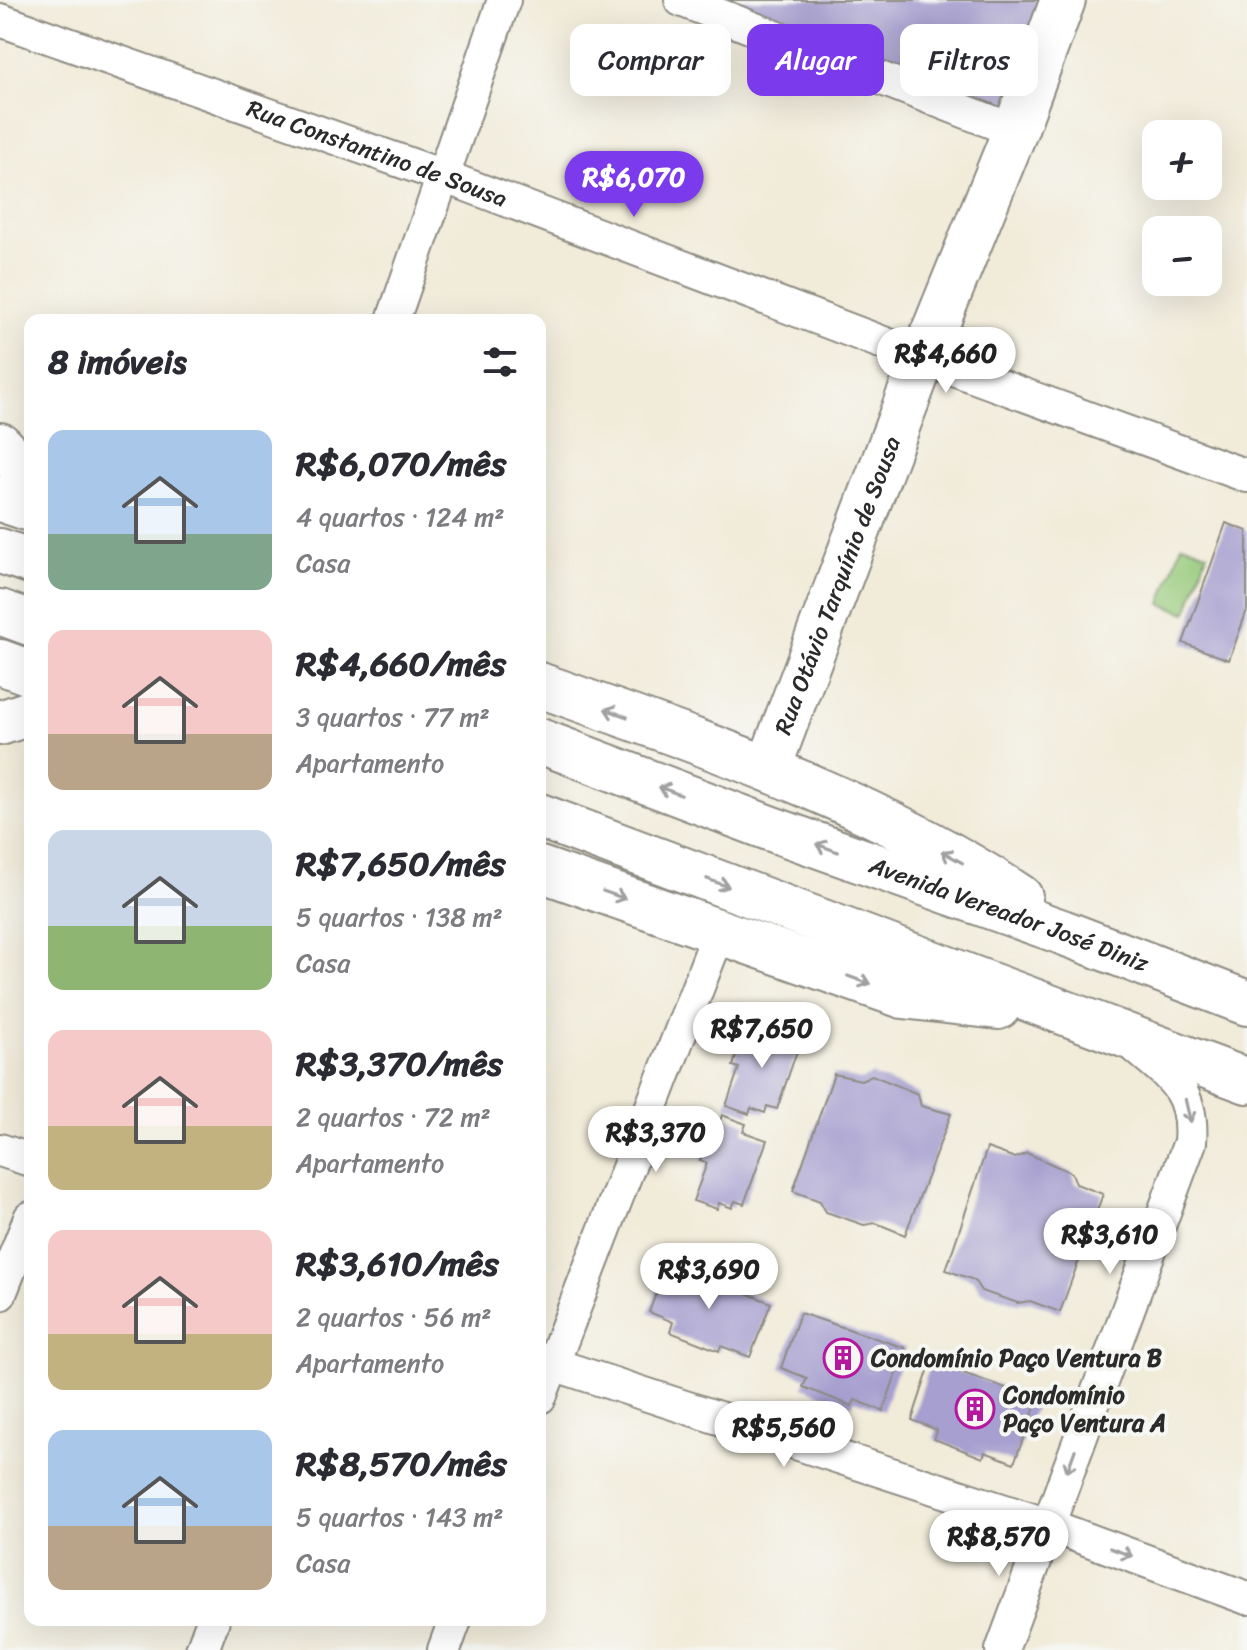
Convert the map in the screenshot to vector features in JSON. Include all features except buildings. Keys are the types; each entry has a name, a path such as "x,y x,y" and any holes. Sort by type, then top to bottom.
{"main road":[{"name":"Rua Otávio Tarquínio de Sousa","path":"769,767 923,358 1015,131 1063,0"},
{"path":"0,445 24,470"},
{"path":"0,499 24,507"},
{"path":"0,551 24,559"},
{"path":"0,612 24,621"},
{"path":"0,662 24,671"},
{"path":"546,687 769,767 905,832 1006,887 1032,904 1062,932"},
{"path":"0,723 24,715"},
{"name":"Avenida Vereador José Diniz","path":"546,743 769,828 1245,997"},
{"path":"546,818 1247,1081"},
{"path":"546,871 903,996 1076,1017"}],"street":[{"path":"395,314 504,0"},
{"path":"681,0 1015,131"},
{"name":"Rua Constantino de Sousa","path":"0,20 443,176 923,358 1247,476"},
{"path":"719,932 546,1362 1048,1525 1247,1598"},
{"path":"1002,1650 1190,1142 1190,1113 1176,1081 1120,1034"},
{"path":"0,1150 24,1158"},
{"path":"0,1294 24,1233"},
{"path":"202,1650 211,1626"},
{"path":"444,1650 453,1626"}],"green space":[{"path":"1182,544 1207,553 1187,613 1161,604"}],"place":[{"name":"Condomínio Paço Ventura B","path":"843,1358"},
{"name":"Condomínio Paço Ventura A","path":"975,1409"}]}
